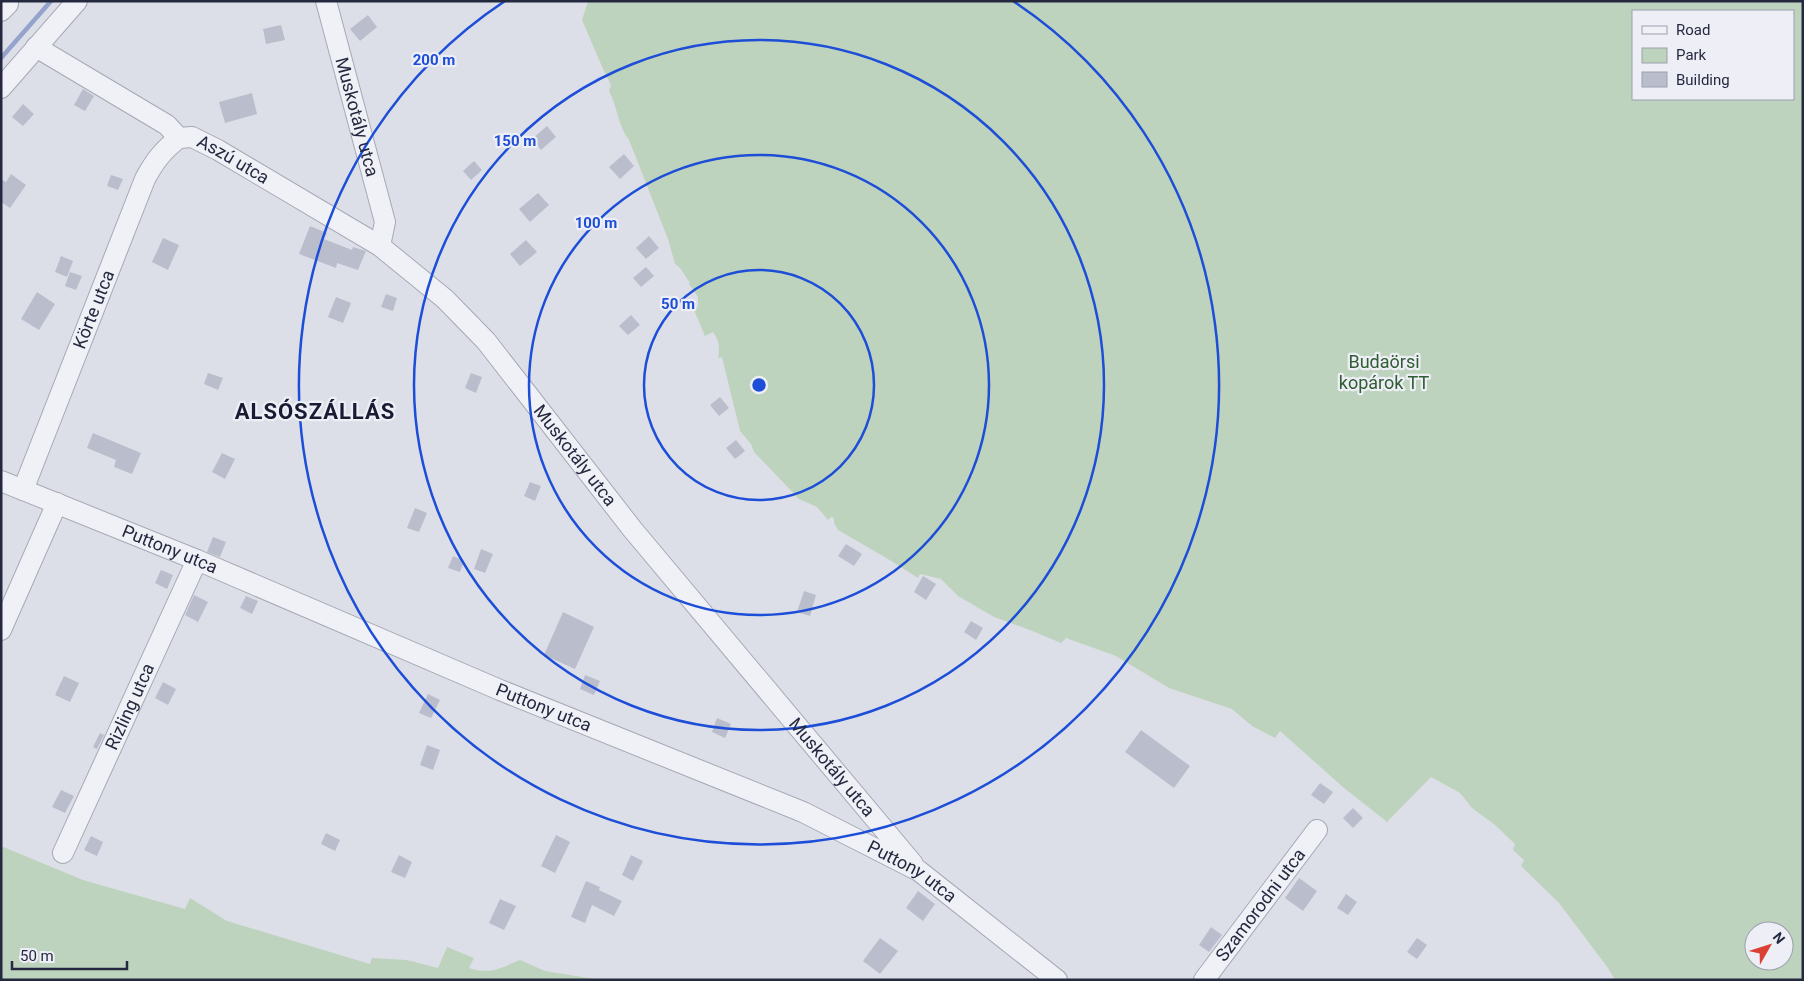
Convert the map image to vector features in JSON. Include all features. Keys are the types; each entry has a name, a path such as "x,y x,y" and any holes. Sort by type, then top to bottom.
{"street":[{"path":"1,88 77,1"},
{"name":"Muskotály utca","path":"326,1 385,222 380,246 445,299 486,341 633,530 919,871"},
{"name":"Aszú utca","path":"36,47 166,125 179,138 192,137 218,150 380,246"},
{"name":"Körte utca","path":"23,490 145,179 155,160 179,138"},
{"name":"Puttony utca","path":"1,481 196,560 500,690 803,812 919,871 1057,980"},
{"path":"1,630 57,504"},
{"name":"Rizling utca","path":"63,853 196,560"},
{"name":"Szamorodni utca","path":"1204,980 1317,830"}],"green space":[{"name":"Budaörsi kopárok TT","path":"588,1 1803,1 1803,980 1615,980 1559,903 1521,866 1524,860 1513,850 1515,844 1495,825 1472,808 1460,793 1431,777 1386,823 1386,821 1344,788 1280,731 1275,738 1252,726 1232,709 1169,688 1116,656 1066,638 1061,643 994,617 958,596 941,579 920,574 918,578 838,530 834,523 834,518 831,517 828,520 817,507 799,499 754,452 751,444 740,431 722,357 718,358 719,347 717,338 713,332 705,336 694,310 698,305 698,297 680,268 675,264 668,239 629,140 620,123 609,91 611,85 582,20"},
{"path":"1,846 83,880 185,909 190,898 227,921 370,964 372,958 407,960 438,968 447,947 474,958 469,968 477,970 495,970 520,960 545,971 601,980 1,980"}],"building":[{"path":"368,15 377,27 360,41 350,29"},
{"path":"281,25 285,40 266,44 263,29"},
{"path":"83,89 94,96 85,111 74,105"},
{"path":"252,93 257,114 225,123 219,102"},
{"path":"23,104 34,114 23,126 12,117"},
{"path":"547,126 556,137 541,150 532,139"},
{"path":"624,154 634,166 620,179 609,167"},
{"path":"474,161 482,170 471,180 463,171"},
{"path":"11,174 26,185 10,208 1,202 1,179 6,182"},
{"path":"111,175 123,179 118,190 107,186"},
{"path":"538,193 549,205 530,222 519,209"},
{"path":"310,226 327,233 324,239 352,250 353,247 366,251 358,270 337,263 336,268 299,254"},
{"path":"649,236 659,248 646,259 636,248"},
{"path":"163,238 179,245 168,270 152,262"},
{"path":"526,240 537,252 520,266 510,254"},
{"path":"61,256 73,261 67,277 55,272"},
{"path":"646,267 654,276 641,287 633,278"},
{"path":"70,272 82,276 76,290 65,286"},
{"path":"37,292 55,304 39,330 21,319"},
{"path":"386,294 397,298 393,311 381,307"},
{"path":"336,297 351,303 343,323 328,317"},
{"path":"631,315 640,325 628,335 619,326"},
{"path":"208,373 223,378 218,390 204,384"},
{"path":"471,373 482,377 476,393 465,388"},
{"path":"720,397 729,408 719,416 710,405"},
{"path":"93,433 141,453 132,474 114,467 116,460 87,448"},
{"path":"736,440 745,451 735,459 726,448"},
{"path":"222,453 235,459 225,479 212,472"},
{"path":"530,482 541,486 535,501 524,496"},
{"path":"415,508 427,513 419,532 407,528"},
{"path":"213,537 226,542 220,557 207,552"},
{"path":"846,544 862,554 854,566 838,556"},
{"path":"481,549 493,554 485,573 474,569"},
{"path":"453,556 464,561 460,572 448,568"},
{"path":"161,570 173,575 167,589 155,583"},
{"path":"923,576 936,584 926,600 914,592"},
{"path":"804,591 816,595 810,616 797,612"},
{"path":"194,595 208,602 198,622 185,615"},
{"path":"246,596 258,601 252,614 240,608"},
{"path":"563,612 594,627 575,669 544,655"},
{"path":"971,621 983,628 976,640 964,632"},
{"path":"585,675 600,681 594,695 580,689"},
{"path":"64,676 79,683 70,702 55,695"},
{"path":"163,682 176,689 168,705 155,698"},
{"path":"428,694 440,700 431,718 419,713"},
{"path":"717,718 731,724 725,738 712,732"},
{"path":"1141,730 1190,766 1174,788 1125,752"},
{"path":"100,733 104,735 97,749 93,747"},
{"path":"427,745 440,750 433,770 420,765"},
{"path":"1320,783 1333,792 1324,804 1311,795"},
{"path":"61,790 74,796 65,813 52,807"},
{"path":"1353,808 1363,818 1353,828 1343,818"},
{"path":"326,833 340,840 335,851 321,844"},
{"path":"556,835 570,842 555,873 541,866"},
{"path":"91,836 103,842 97,856 84,850"},
{"path":"399,855 412,862 405,878 391,872"},
{"path":"631,855 643,861 633,881 622,875"},
{"path":"1299,878 1317,891 1303,911 1285,898"},
{"path":"586,881 600,887 599,890 622,901 614,916 592,905 585,923 571,917"},
{"path":"918,891 935,904 923,921 906,908"},
{"path":"1346,894 1357,902 1348,915 1337,908"},
{"path":"500,899 516,906 504,930 489,923"},
{"path":"1211,927 1222,935 1209,952 1199,945"},
{"path":"880,938 898,951 880,974 863,961"},
{"path":"1417,938 1427,945 1417,959 1407,952"}],"waterway":[{"path":"1,58 51,1"}],"district":[{"name":"ALSÓSZÁLLÁS","path":"315,411"}]}
